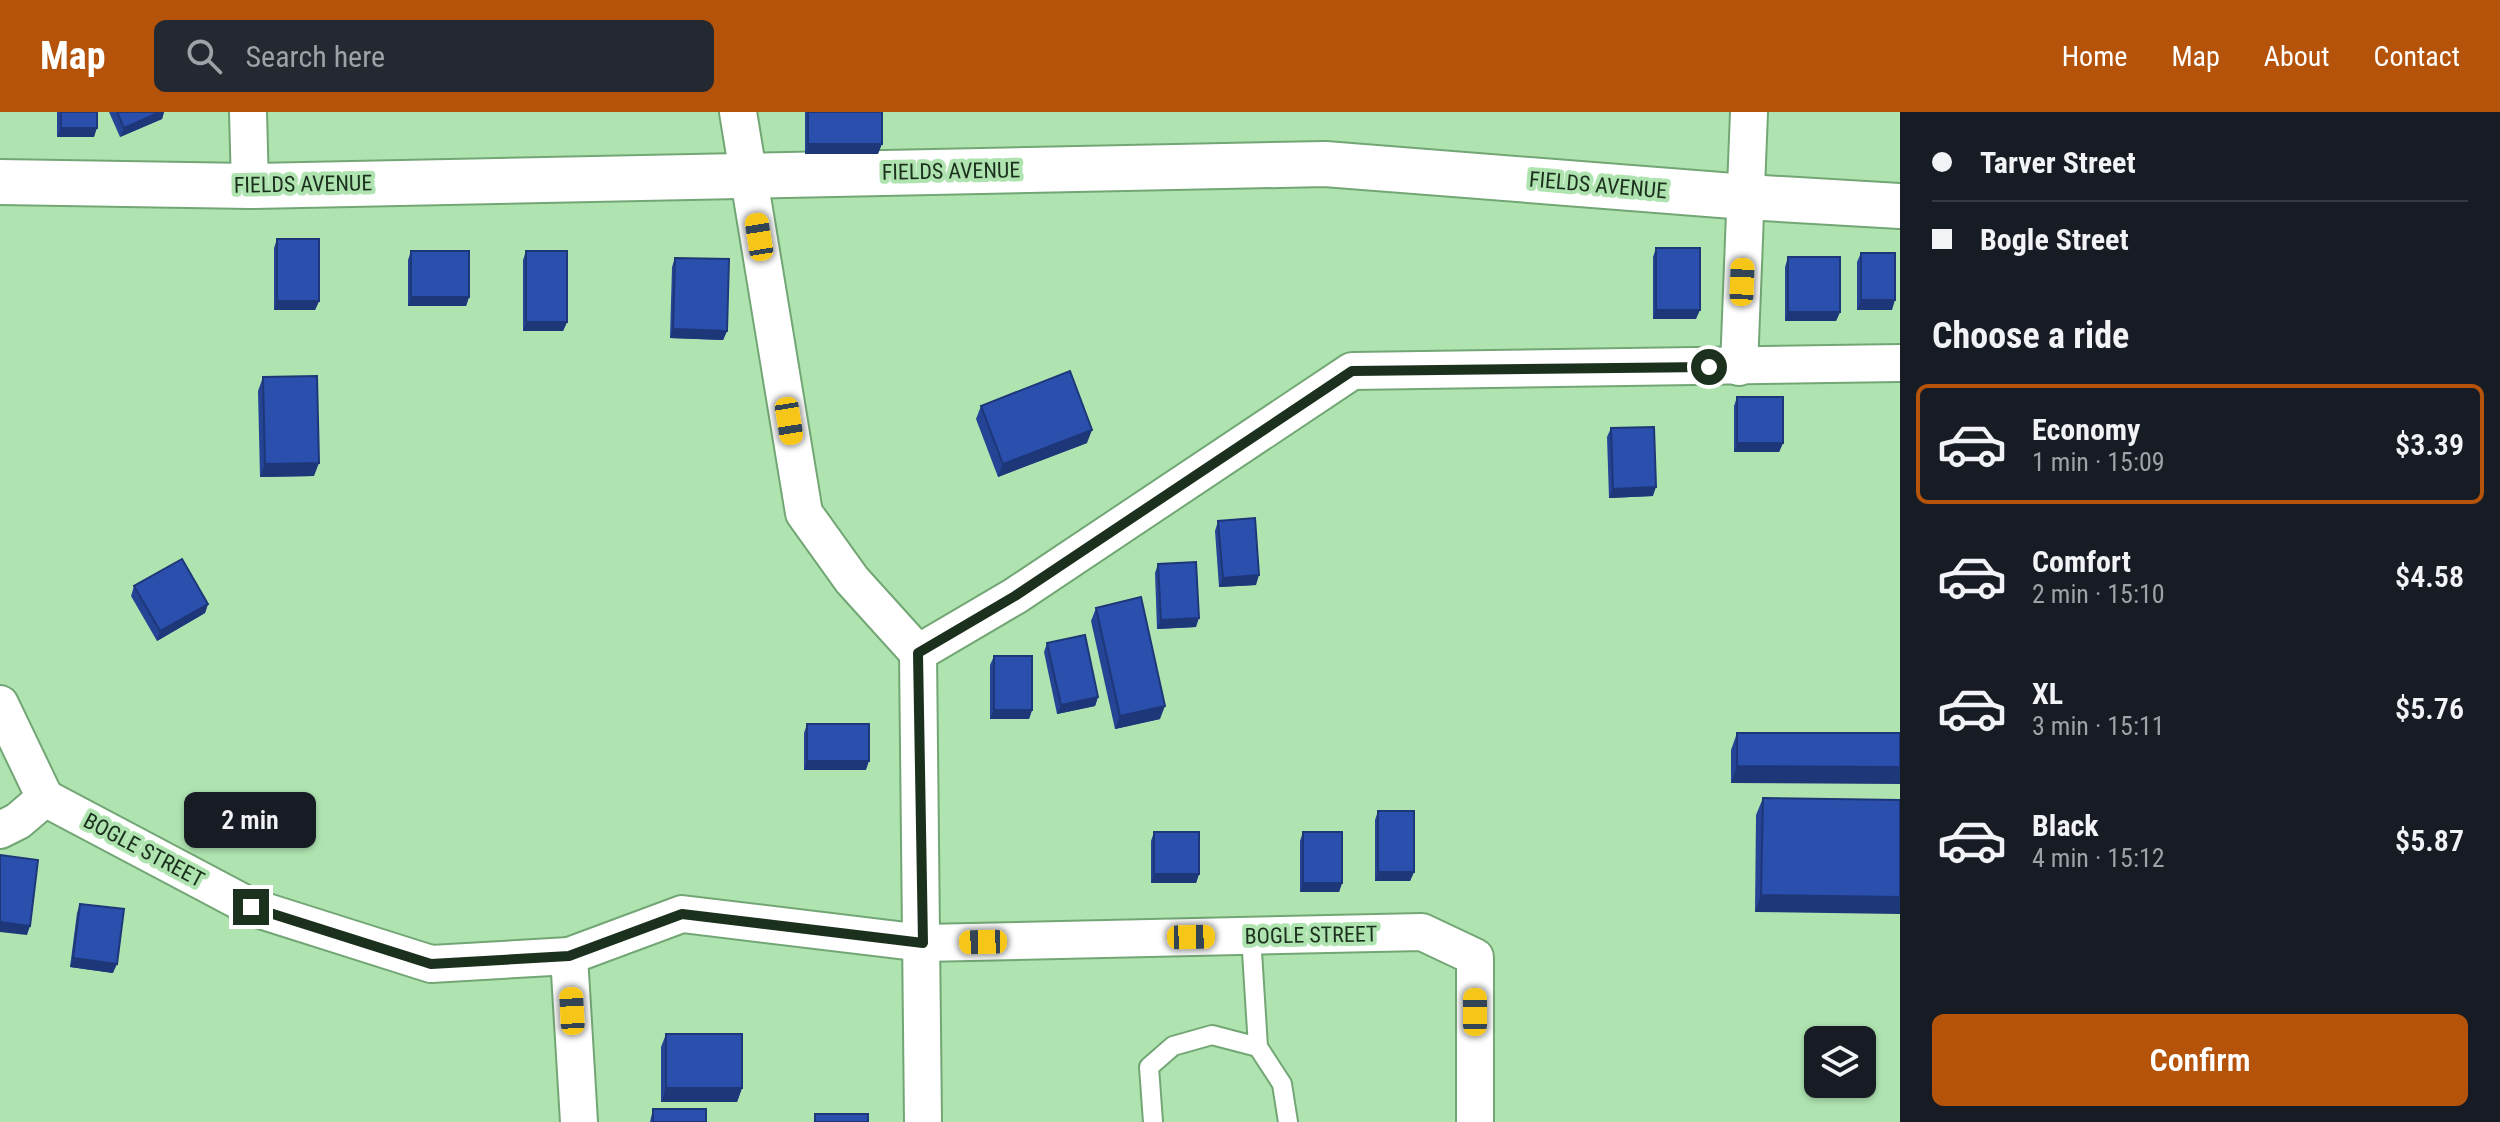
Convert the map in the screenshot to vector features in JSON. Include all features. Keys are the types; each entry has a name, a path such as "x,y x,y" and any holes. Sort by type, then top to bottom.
{"street":[{"path":"248,112 250,186"},
{"path":"738,112 804,513 852,580 918,653 923,1122"},
{"path":"1739,367 1749,112"},
{"name":"FIELDS AVENUE","path":"0,182 250,186 1325,164 1900,206"},
{"path":"918,653 1015,596 1352,371 1900,363"},
{"path":"0,704 45,798 18,821 0,830"},
{"name":"BOGLE STREET","path":"45,798 251,907 431,964 569,956 682,914 923,943 1422,932 1475,957 1475,1122"},
{"path":"569,956 579,1122"}],"lane":[{"path":"1251,936 1258,1047 1282,1084 1288,1122"},
{"path":"1153,1122 1149,1067 1173,1046 1212,1035 1258,1047"}],"building":[{"path":"61,112 97,112 97,128 61,128"},
{"path":"117,112 160,112 124,128"},
{"path":"808,112 882,112 882,144 808,144"},
{"path":"277,239 319,239 319,301 277,301"},
{"path":"1656,248 1700,248 1700,310 1656,310"},
{"path":"411,251 469,251 469,297 411,297"},
{"path":"526,251 567,251 567,322 526,322"},
{"path":"1861,253 1895,253 1895,300 1861,300"},
{"path":"1788,257 1840,257 1840,312 1788,312"},
{"path":"675,258 729,259 727,331 673,329"},
{"path":"1070,371 1092,430 1003,464 981,406"},
{"path":"317,376 319,463 265,464 263,377"},
{"path":"1737,397 1783,397 1783,443 1737,443"},
{"path":"1654,427 1656,487 1613,489 1611,428"},
{"path":"1255,518 1259,575 1223,578 1218,521"},
{"path":"182,559 208,604 160,631 134,586"},
{"path":"1196,562 1199,618 1161,620 1158,564"},
{"path":"1141,597 1165,706 1120,716 1096,608"},
{"path":"1085,635 1098,697 1061,705 1047,643"},
{"path":"994,656 1032,656 1032,710 994,710"},
{"path":"807,724 869,724 869,761 807,761"},
{"path":"1737,733 1900,733 1900,767 1737,766"},
{"path":"1763,798 1900,800 1900,897 1761,895"},
{"path":"1378,811 1414,811 1414,872 1378,872"},
{"path":"1154,832 1199,832 1199,874 1154,874"},
{"path":"1303,832 1342,832 1342,883 1303,883"},
{"path":"0,855 38,860 30,926 0,922"},
{"path":"80,904 124,909 117,964 73,958"},
{"path":"666,1034 742,1034 742,1088 666,1088"},
{"path":"653,1109 706,1109 706,1122 653,1122"},
{"path":"815,1114 868,1114 868,1122 815,1122"}],"route":[{"path":"251,907 431,964 569,956 682,914 923,943 918,653 1015,596 1352,371 1709,367"}]}
